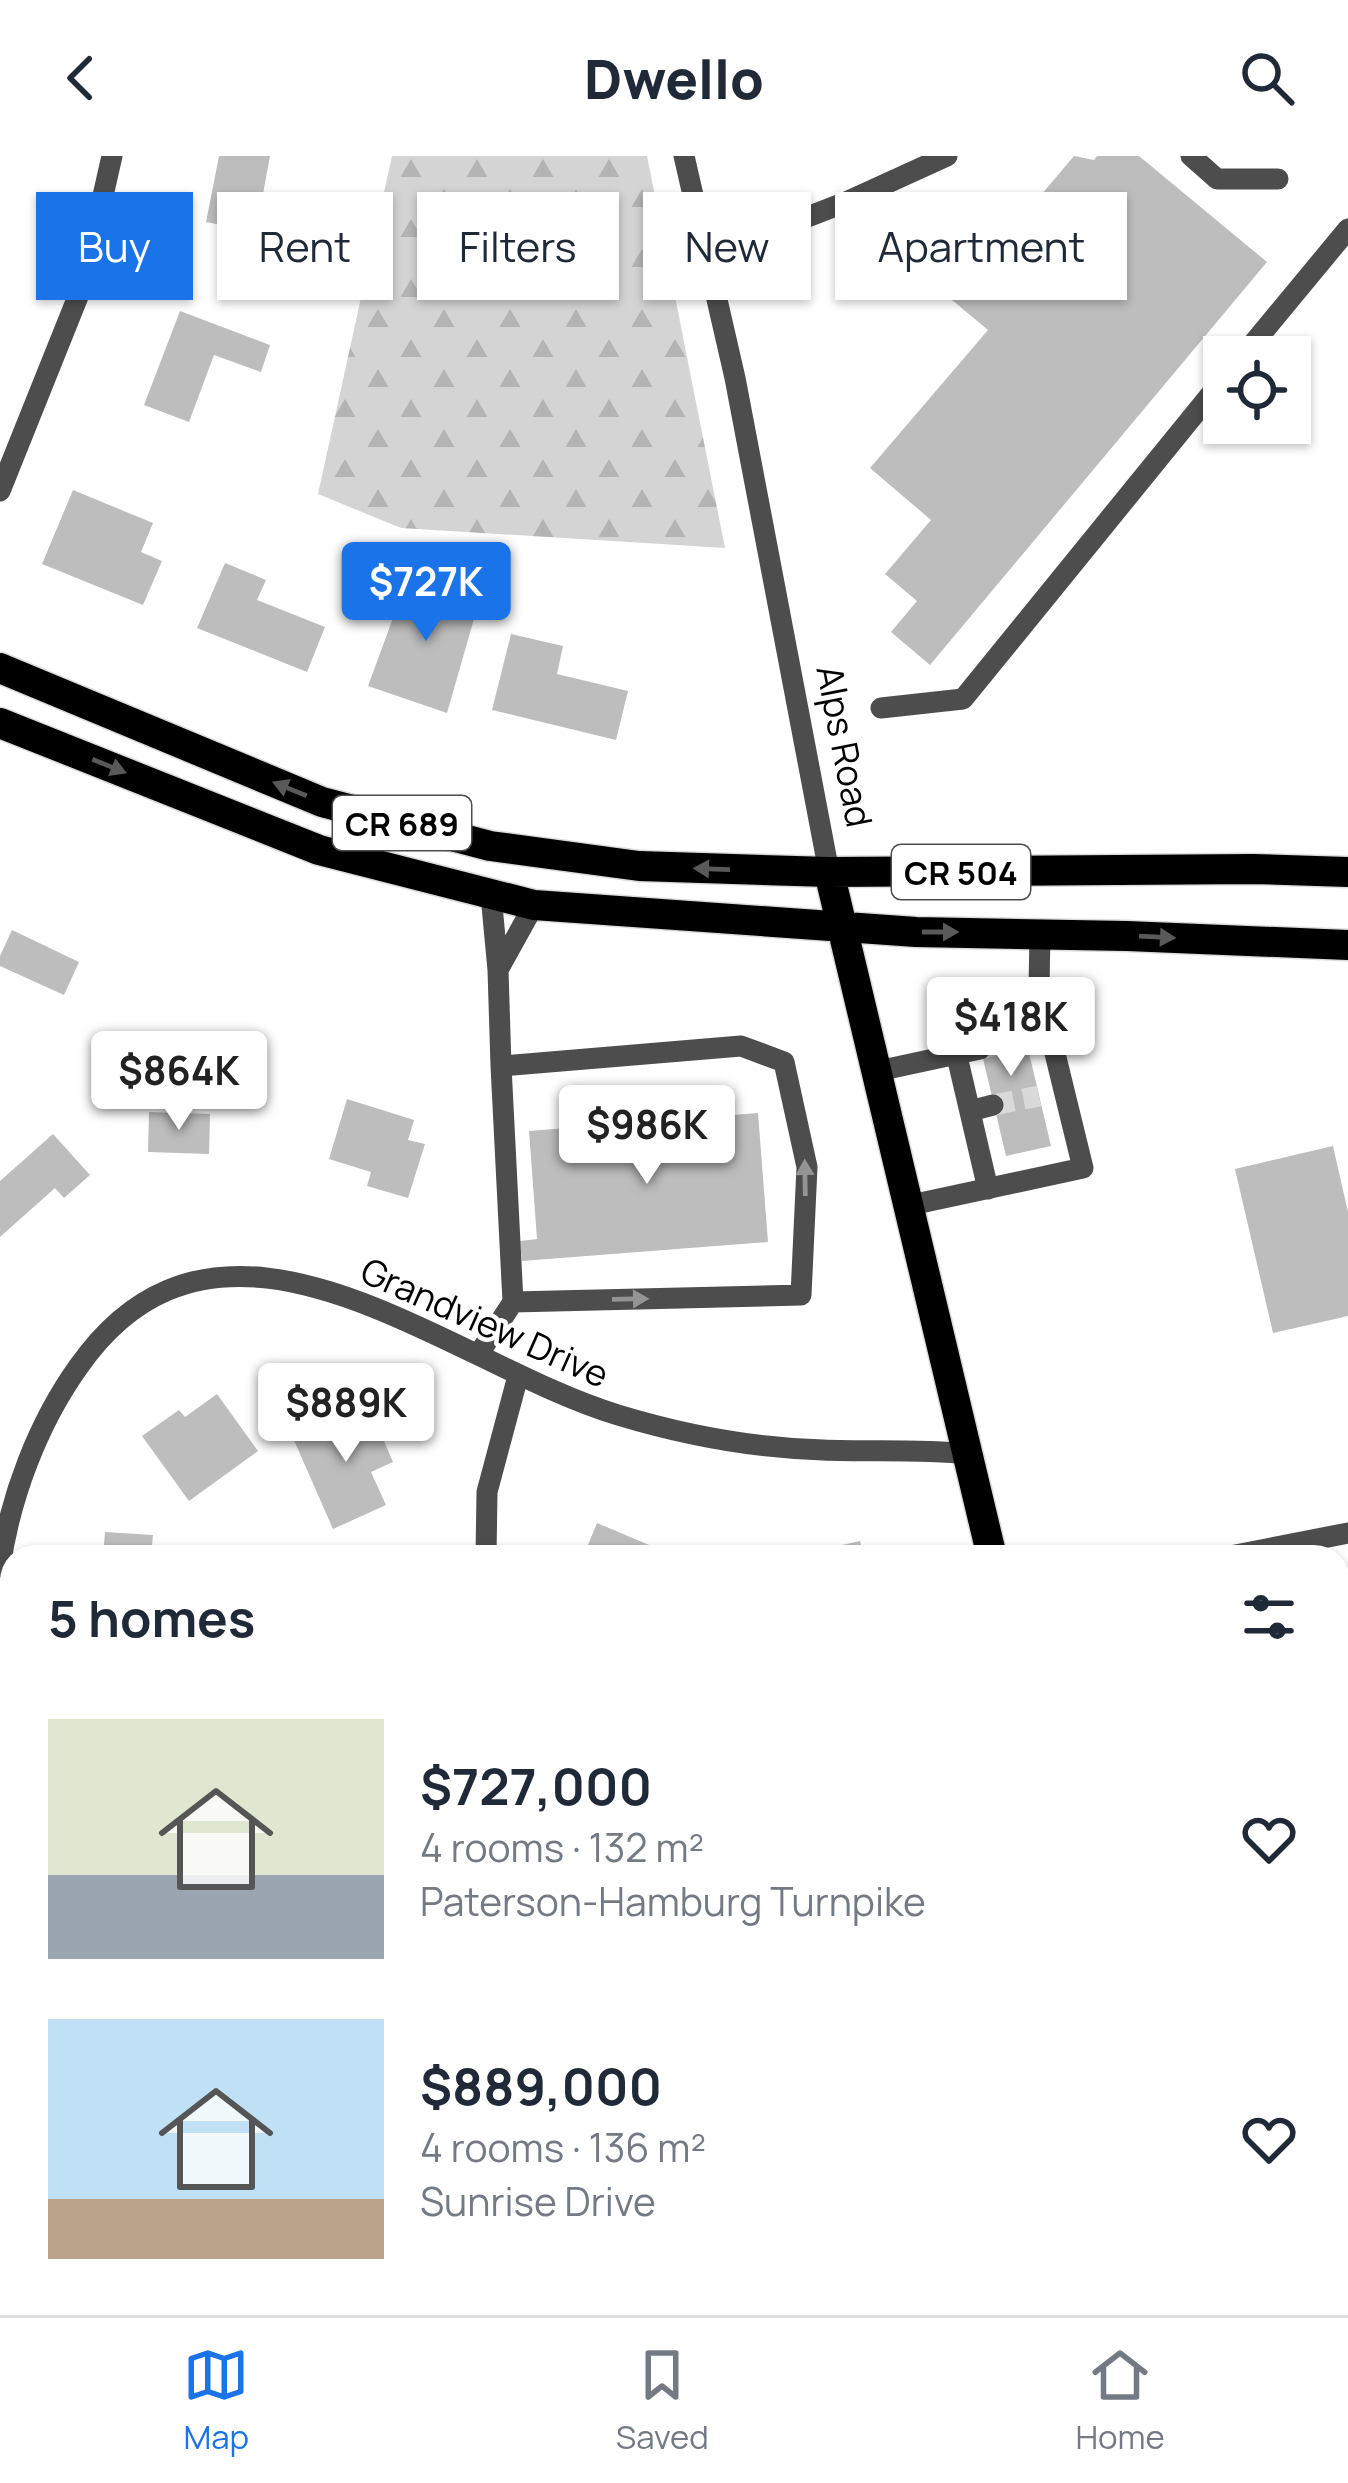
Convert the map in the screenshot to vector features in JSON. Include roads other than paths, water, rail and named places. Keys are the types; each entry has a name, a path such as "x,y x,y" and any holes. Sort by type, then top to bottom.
{"main road":[{"name":"CR 689","path":"0,668 322,802 490,846 639,866 829,872"},
{"name":"CR 689","path":"0,723 319,850 491,895 534,904 841,926"},
{"name":"CR 504","path":"829,872 1348,872"},
{"name":"Alps Road","path":"829,872 989,1545"},
{"name":"CR 504","path":"841,926 1348,945"}],"street":[{"path":"0,491 83,284 112,156"},
{"name":"Alps Road","path":"684,156 692,192"},
{"path":"811,216 947,156"},
{"path":"1192,156 1216,179 1278,179"},
{"path":"1260,336 1348,230"},
{"name":"Alps Road","path":"717,300 829,872"},
{"path":"881,708 963,699 1203,404"},
{"path":"478,1355 514,1302 491,895"},
{"path":"498,970 534,904"},
{"path":"910,1205 1083,1168 1039,988 1040,933"},
{"path":"988,1190 945,1005 1039,988"},
{"path":"1026,1040 1050,1034"},
{"path":"500,1066 740,1046 784,1063 807,1167 801,1295 514,1302"},
{"path":"878,1071 980,1049"},
{"path":"1039,1096 1064,1090"},
{"path":"970,1111 993,1105"},
{"name":"Grandview Drive","path":"3,1545 9,1489 68,1381 95,1342 128,1312 164,1291 203,1279 286,1281 350,1295 412,1320 576,1402 666,1429 824,1450 920,1449 968,1454"},
{"path":"486,1545 487,1492 518,1376"},
{"path":"1286,1545 1348,1533"}],"tunnel":[{"path":"980,1049 1026,1039"},
{"path":"993,1105 1039,1096"}]}
